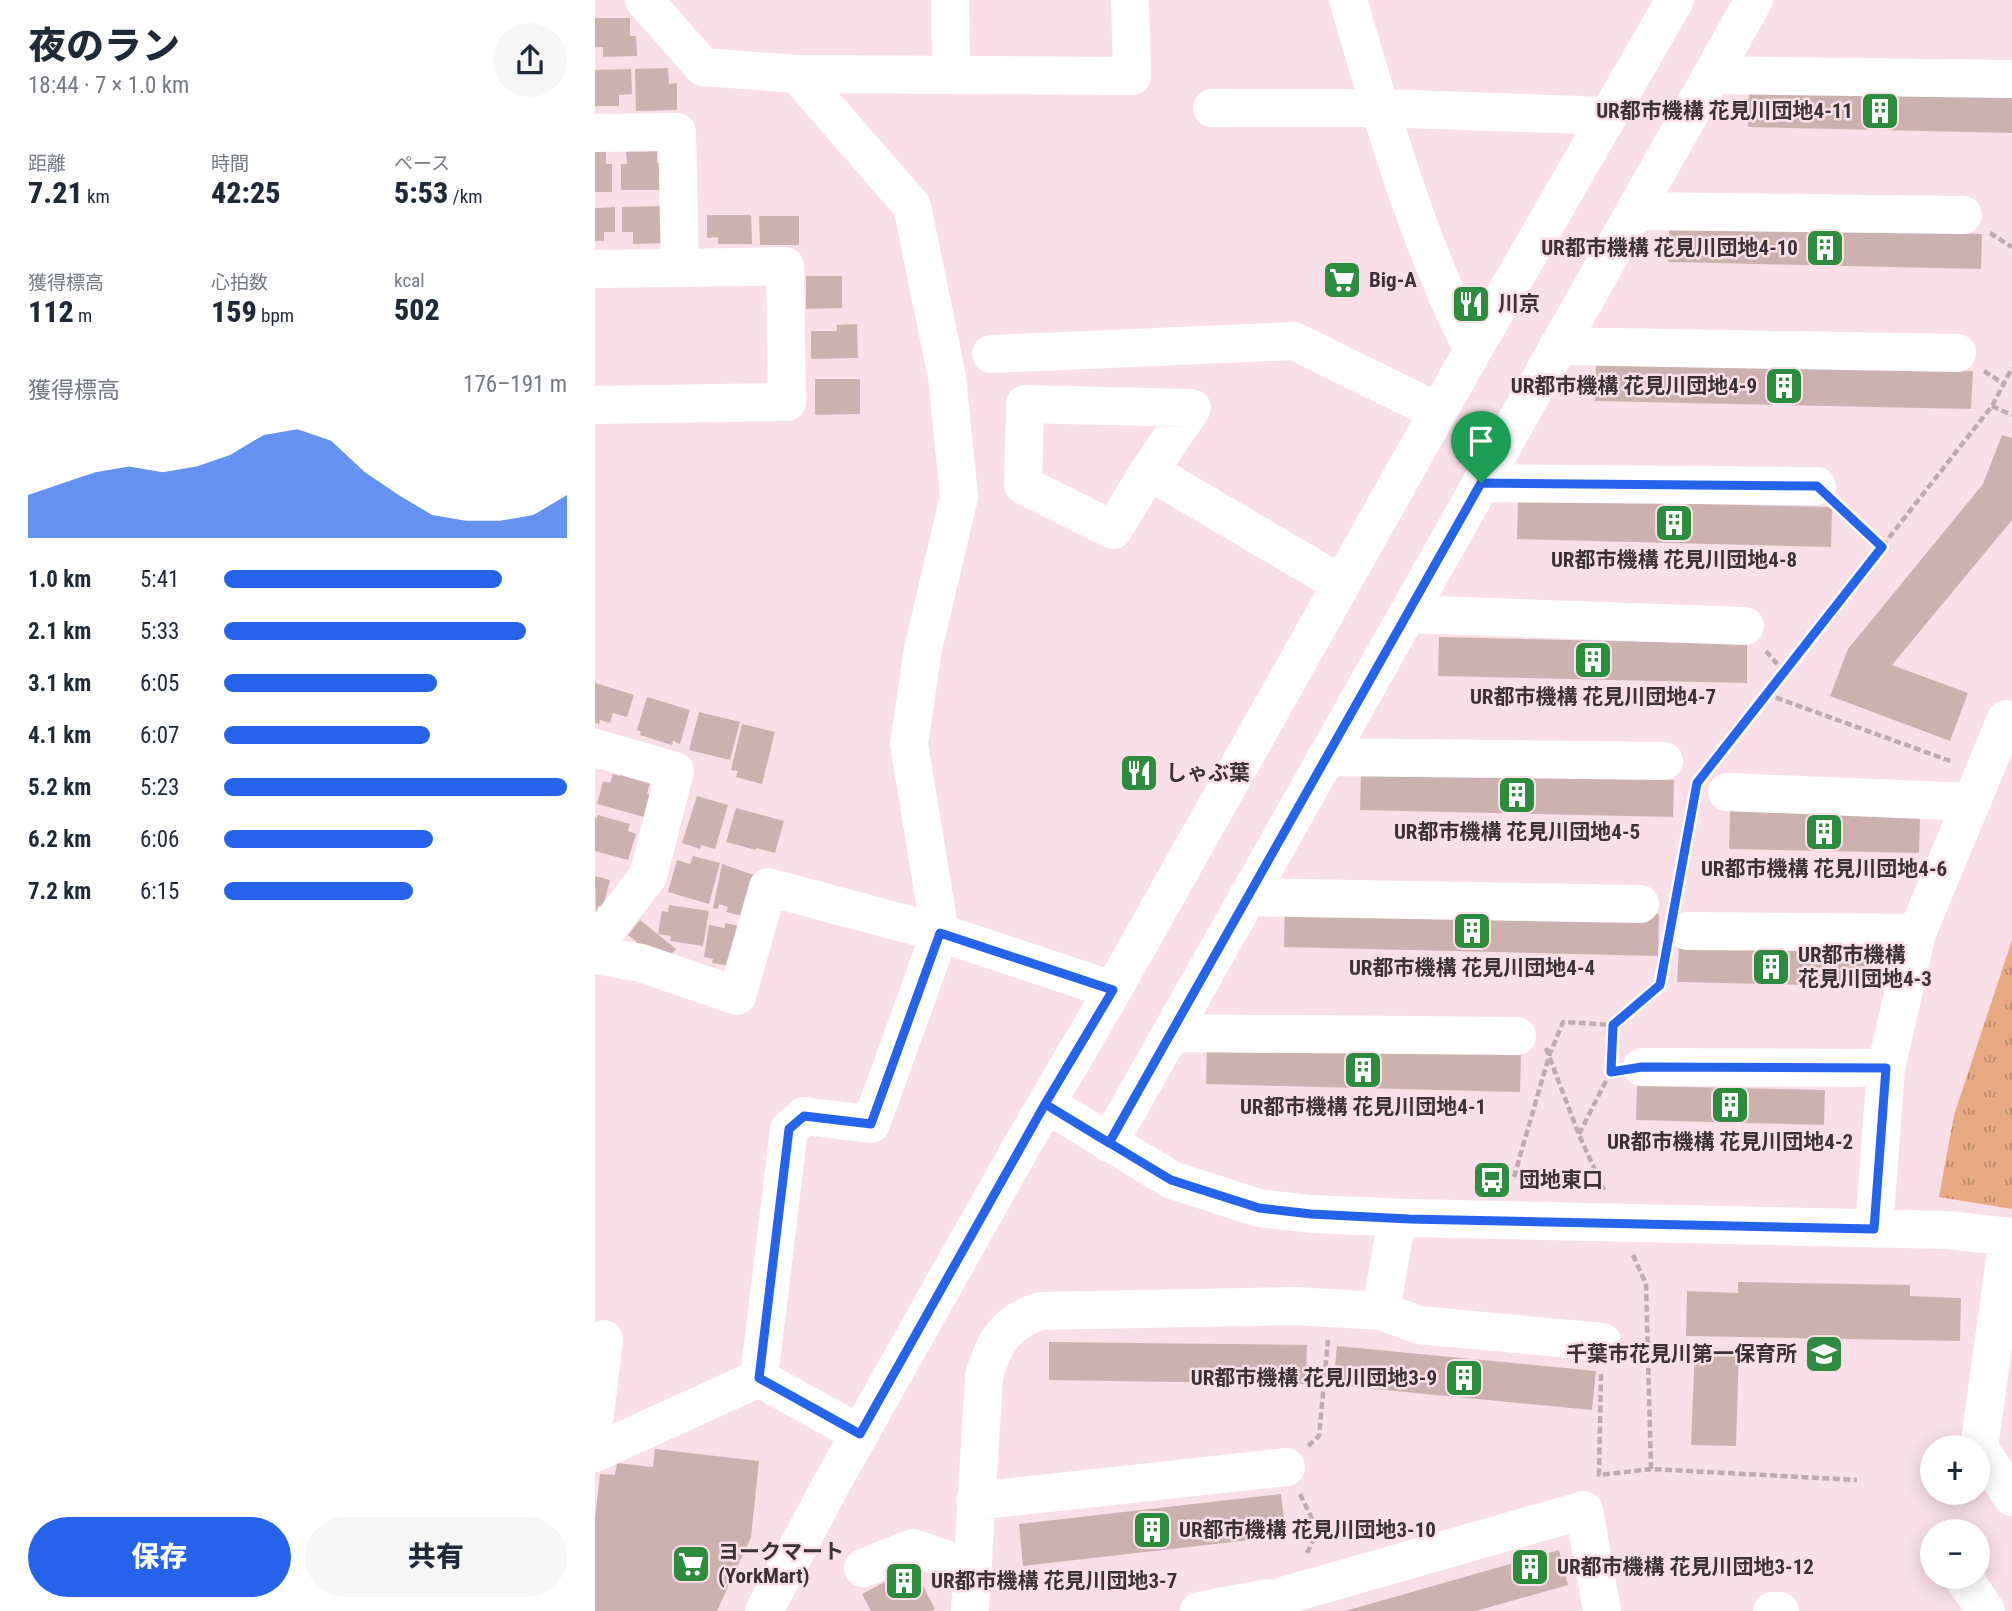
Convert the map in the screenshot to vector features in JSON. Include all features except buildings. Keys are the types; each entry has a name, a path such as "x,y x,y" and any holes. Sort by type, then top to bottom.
{"street":[{"path":"644,0 703,67 797,74 1132,76 1130,0"},
{"path":"950,0 951,75"},
{"path":"1348,0 1402,180 1447,299 1473,349"},
{"path":"764,1611 1045,1104 1113,990 1473,349 1675,0"},
{"path":"1109,1143 1754,0"},
{"path":"759,1378 789,1129 804,1116 871,1124 940,933 909,744 923,649 959,497 947,377 912,206 797,74"},
{"path":"1712,75 2012,79"},
{"path":"1212,108 1380,107 1608,116"},
{"path":"595,133 677,132 680,268"},
{"path":"1635,211 1963,215"},
{"path":"595,269 785,266 787,402 595,405"},
{"path":"991,354 1294,341 1438,412"},
{"path":"1558,346 1957,353"},
{"path":"1025,404 1192,408 1149,471 1113,530 1023,485 1025,404"},
{"path":"1149,471 1341,584"},
{"path":"1481,483 1817,486"},
{"path":"1407,614 1745,626"},
{"path":"1874,1229 1886,1068 1917,933 2006,719"},
{"path":"595,748 675,771 649,876 595,945"},
{"path":"1326,757 1664,761"},
{"path":"1711,784 1978,788"},
{"path":"595,956 641,963 737,996 768,887 940,933 1113,990"},
{"path":"1247,897 1917,933"},
{"path":"1171,1033 1517,1037"},
{"path":"1626,1070 1886,1068"},
{"path":"1045,1104 1171,1180 1259,1208 1311,1214 1397,1218 1948,1230 2010,1237 1979,1448 2012,1497"},
{"path":"1381,1311 1397,1218"},
{"path":"970,1611 984,1376 999,1339 1022,1317 1040,1311 1294,1306 1381,1311 1419,1325 1602,1342"},
{"path":"595,1415 604,1339"},
{"path":"759,1378 860,1434"},
{"path":"595,1453 759,1378"},
{"path":"975,1501 1286,1467"},
{"path":"1199,1611 1277,1596 1584,1510 1602,1611"},
{"path":"863,1568 913,1548 971,1568"},
{"path":"1971,1589 1986,1611"},
{"path":"1772,1611 1780,1611"}],"path":[{"path":"1514,1177 1549,1056 1563,1022 1613,1025 1660,985 1667,921 1711,784 1766,694 1992,406 2012,368"},
{"path":"1992,406 2012,415"},
{"path":"1817,486 1882,547"},
{"path":"1766,694 1978,788"},
{"path":"1517,1037 1543,1041 1579,1135 1626,1070 1613,1025"},
{"path":"1646,1284 1651,1469"},
{"path":"1318,1531 1286,1467 1319,1436 1331,1308"},
{"path":"1602,1342 1599,1475 1651,1469 1857,1480"}],"green space":[{"path":"2012,940 2012,1209 1939,1197 1954,1115"}],"place":[{"name":"UR都市機構 花見川団地4-11","path":"1880,111"},
{"name":"UR都市機構 花見川団地4-10","path":"1825,248"},
{"name":"Big-A","path":"1342,280"},
{"name":"川京","path":"1471,304"},
{"name":"UR都市機構 花見川団地4-9","path":"1784,386"},
{"name":"UR都市機構 花見川団地4-8","path":"1674,523"},
{"name":"UR都市機構 花見川団地4-7","path":"1593,660"},
{"name":"しゃぶ葉","path":"1139,773"},
{"name":"UR都市機構 花見川団地4-5","path":"1517,795"},
{"name":"UR都市機構 花見川団地4-6","path":"1824,832"},
{"name":"UR都市機構 花見川団地4-4","path":"1472,931"},
{"name":"UR都市機構 花見川団地4-3","path":"1771,967"},
{"name":"UR都市機構 花見川団地4-1","path":"1363,1070"},
{"name":"UR都市機構 花見川団地4-2","path":"1730,1105"},
{"name":"団地東口","path":"1492,1180"},
{"name":"千葉市花見川第一保育所","path":"1824,1354"},
{"name":"UR都市機構 花見川団地3-9","path":"1464,1378"},
{"name":"UR都市機構 花見川団地3-10","path":"1152,1530"},
{"name":"ヨークマート (YorkMart)","path":"691,1564"},
{"name":"UR都市機構 花見川団地3-12","path":"1530,1567"},
{"name":"UR都市機構 花見川団地3-7","path":"904,1581"}],"route":[{"path":"1481,483 1109,1143 1045,1104 860,1434 759,1378 789,1129 804,1116 871,1124 940,933 1113,990 1045,1104 1075,1122 1109,1143 1171,1180 1259,1208 1311,1214 1409,1219 1874,1229 1886,1068 1642,1067 1611,1072 1613,1025 1660,985 1697,783 1882,547 1817,486 1481,483"}]}
